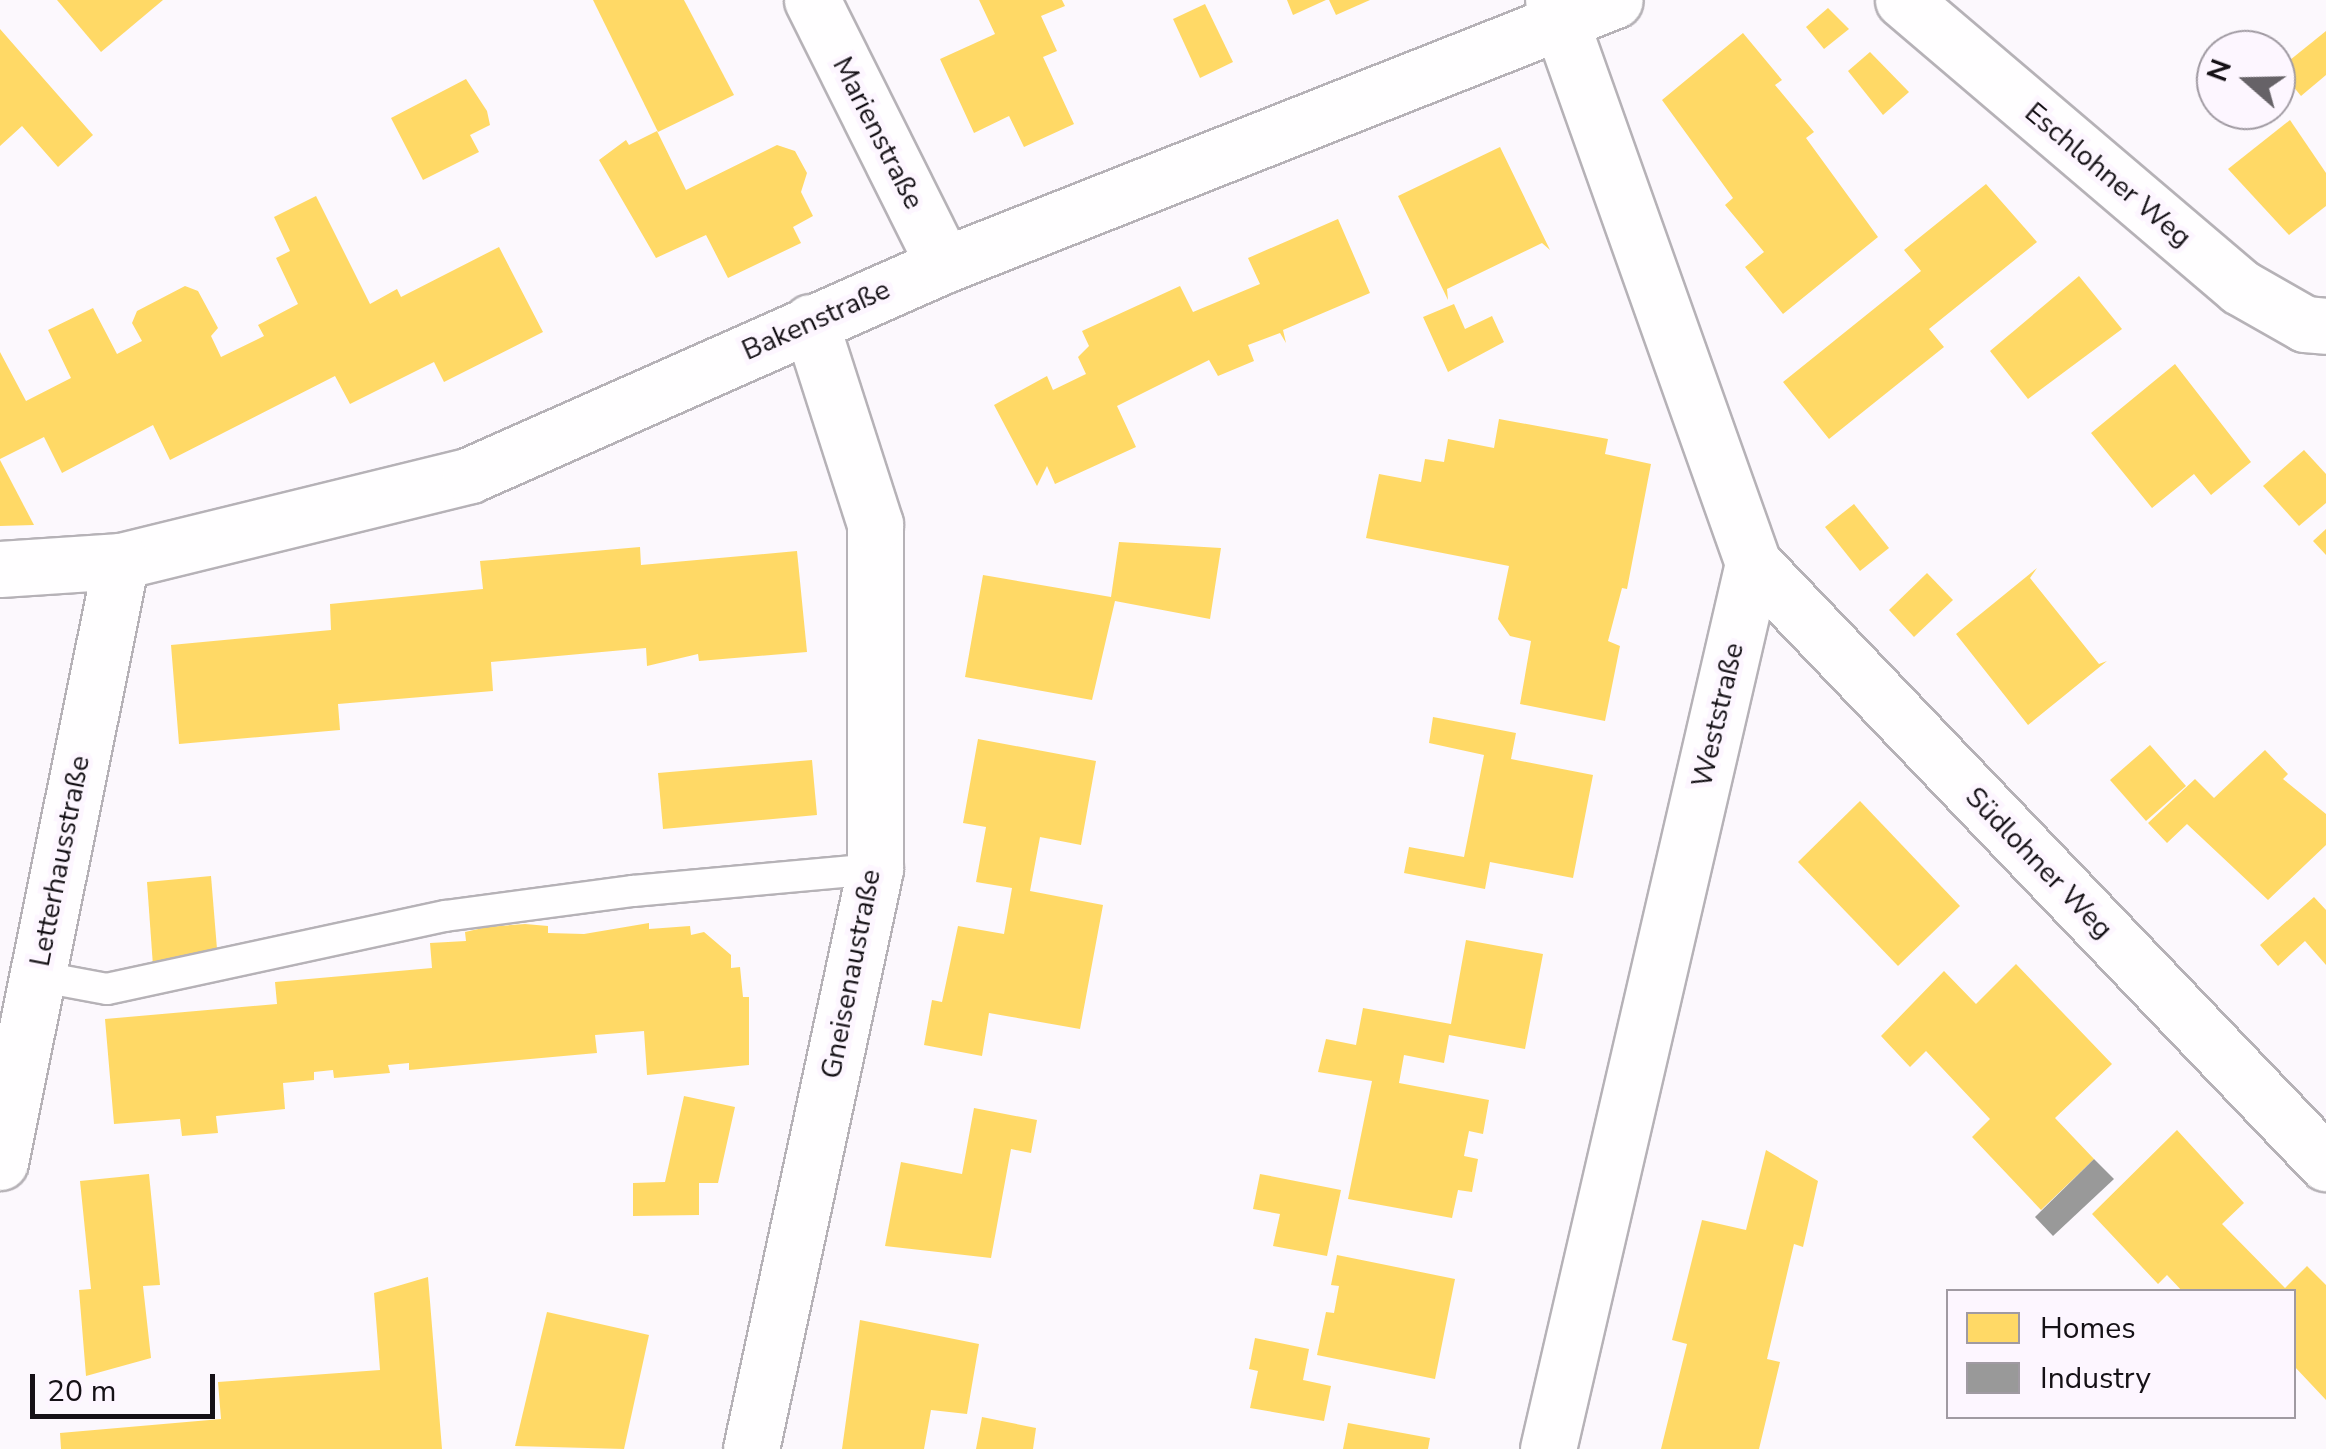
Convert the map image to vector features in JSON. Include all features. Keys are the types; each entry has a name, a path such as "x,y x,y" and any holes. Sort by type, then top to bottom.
{"street":[{"name":"Marienstraße","path":"812,0 944,265"},
{"name":"Bakenstraße","path":"0,570 121,561 470,475 944,265 1557,11 1615,0"},
{"name":"Eschlohner Weg","path":"1903,0 2240,287 2305,324 2326,326"},
{"path":"1557,11 1753,563"},
{"name":"Gneisenaustraße","path":"750,1449 874,869 875,524 810,322"},
{"name":"Letterhausstraße","path":"0,1162 121,561"},
{"name":"Südlohner Weg","path":"1753,563 2326,1163"},
{"name":"Weststraße","path":"1548,1449 1753,563"}],"lane":[{"path":"37,976 106,989 444,916 874,869"}],"building: Homes":[{"path":"57,0 163,0 101,52"},
{"path":"593,0 684,0 734,95 658,132"},
{"path":"979,0 1062,0 1065,6 1041,16 1057,51 1043,57 1074,124 1024,147 1009,116 974,133 940,59 995,34"},
{"path":"1287,0 1326,0 1293,15"},
{"path":"1329,0 1370,0 1336,15"},
{"path":"1205,4 1233,62 1200,78 1173,19"},
{"path":"1828,8 1849,29 1824,49 1806,27"},
{"path":"0,29 93,135 58,167 22,126 0,146"},
{"path":"2326,31 2326,75 2301,96 2296,90 2296,55"},
{"path":"1743,33 1782,80 1775,85 1814,132 1806,138 1878,237 1783,314 1745,267 1764,252 1725,205 1733,198 1662,100"},
{"path":"1870,52 1909,92 1883,115 1848,71"},
{"path":"466,79 487,111 490,125 470,135 479,152 423,180 391,118"},
{"path":"2296,129 2326,173 2326,206 2289,235 2228,169 2277,130"},
{"path":"657,131 686,190 777,145 795,151 807,173 801,192 813,216 793,227 801,243 728,278 706,235 656,258 599,160 626,140 629,145"},
{"path":"1500,147 1550,250 1542,243 1447,289 1448,300 1398,196"},
{"path":"1986,184 2037,242 1929,329 1944,347 1829,439 1783,382 1921,271 1904,250"},
{"path":"316,196 370,304 397,289 401,297 499,247 543,332 444,382 434,362 350,404 335,376 170,460 153,425 62,473 44,437 0,459 0,352 26,401 71,378 48,330 93,308 117,354 142,341 132,323 137,311 185,286 198,291 218,328 211,336 221,357 264,336 258,325 298,304 276,258 290,251 274,217"},
{"path":"1338,219 1370,293 1283,330 1286,343 1280,333 1248,345 1254,361 1218,376 1209,360 1117,406 1136,447 1055,484 1047,466 1037,486 994,405 1047,376 1053,390 1086,374 1078,357 1089,346 1082,331 1180,286 1193,312 1260,284 1248,258"},
{"path":"2079,276 2122,329 2028,399 1990,351"},
{"path":"1454,304 1465,329 1492,316 1504,342 1448,372 1423,317"},
{"path":"2175,364 2251,462 2211,495 2194,474 2152,508 2091,433"},
{"path":"1499,419 1608,439 1605,454 1651,464 1627,589 1622,588 1608,641 1620,646 1605,721 1520,704 1531,641 1510,636 1498,619 1509,566 1366,538 1379,474 1421,482 1425,459 1444,462 1448,439 1494,448"},
{"path":"2304,450 2326,474 2326,503 2299,526 2263,486"},
{"path":"0,460 34,525 0,526"},
{"path":"1854,504 1889,548 1860,571 1825,527"},
{"path":"2326,529 2326,555 2313,541"},
{"path":"1119,542 1221,548 1210,619 1115,601 1092,700 965,677 983,575 1111,597"},
{"path":"640,547 641,565 797,551 807,652 699,661 698,654 647,666 646,648 491,662 493,691 338,704 340,730 179,744 171,645 331,630 330,604 483,589 480,561"},
{"path":"2037,568 2030,578 2099,664 2107,661 2028,725 1956,634"},
{"path":"1927,573 1953,600 1914,637 1889,610"},
{"path":"1433,717 1516,733 1511,759 1593,775 1573,878 1490,862 1485,889 1404,873 1409,847 1464,857 1484,755 1429,743"},
{"path":"978,739 1096,761 1081,845 1040,837 1030,891 1103,905 1080,1029 989,1013 982,1056 924,1045 932,1000 942,1002 958,926 1004,934 1012,888 976,882 986,827 963,823"},
{"path":"2150,745 2186,786 2146,821 2110,780"},
{"path":"2265,750 2288,774 2283,779 2326,814 2326,845 2268,900 2187,824 2167,843 2148,823 2195,779 2214,798"},
{"path":"812,760 817,815 663,829 658,773"},
{"path":"1860,801 1960,906 1898,966 1798,862"},
{"path":"211,876 217,949 153,966 147,882"},
{"path":"2314,897 2326,910 2326,965 2305,941 2278,966 2260,945"},
{"path":"649,923 649,929 690,926 691,935 704,932 731,955 731,968 740,967 743,997 749,997 749,1065 647,1075 644,1031 595,1035 597,1053 409,1070 409,1063 388,1065 390,1073 334,1078 333,1070 314,1072 314,1080 283,1083 285,1109 216,1116 218,1133 182,1136 180,1119 114,1124 105,1019 277,1004 275,982 432,968 430,943 466,941 465,932 487,927 525,924 548,926 548,933 584,934"},
{"path":"1466,940 1543,954 1525,1049 1449,1035 1444,1063 1404,1055 1399,1083 1489,1100 1483,1134 1469,1131 1464,1156 1478,1159 1472,1192 1458,1190 1452,1218 1348,1199 1372,1081 1318,1072 1326,1039 1356,1045 1363,1008 1451,1024"},
{"path":"2016,964 2112,1064 2055,1118 2094,1159 2041,1210 1972,1137 1990,1119 1926,1051 1910,1067 1881,1036 1944,971 1976,1004"},
{"path":"684,1096 735,1107 718,1183 699,1183 699,1215 633,1216 633,1183 665,1182"},
{"path":"974,1108 1037,1120 1031,1153 1011,1149 991,1258 885,1246 901,1162 962,1174"},
{"path":"2177,1130 2244,1203 2222,1224 2285,1288 2307,1266 2326,1285 2326,1400 2296,1368 2296,1289 2180,1289 2167,1275 2158,1284 2092,1214"},
{"path":"1766,1150 1818,1181 1803,1247 1794,1244 1767,1359 1780,1362 1759,1449 1661,1449 1687,1344 1672,1340 1702,1220 1746,1230"},
{"path":"149,1174 160,1285 143,1286 151,1358 86,1376 79,1290 91,1289 80,1181"},
{"path":"1260,1174 1341,1190 1327,1256 1273,1246 1280,1214 1253,1209"},
{"path":"1337,1255 1455,1279 1435,1379 1317,1355 1326,1312 1334,1313 1339,1286 1331,1285"},
{"path":"428,1277 442,1449 61,1449 60,1433 221,1419 218,1382 380,1370 374,1293"},
{"path":"547,1312 649,1335 624,1449 515,1446"},
{"path":"860,1320 979,1344 967,1414 931,1410 924,1449 842,1449"},
{"path":"1255,1338 1309,1349 1303,1380 1331,1386 1324,1421 1250,1408 1258,1371 1249,1369"},
{"path":"982,1417 1036,1428 1033,1449 976,1449"},
{"path":"1348,1423 1430,1438 1428,1449 1343,1449"}],"building: Industry":[{"path":"2094,1159 2114,1179 2053,1236 2035,1217"}]}
